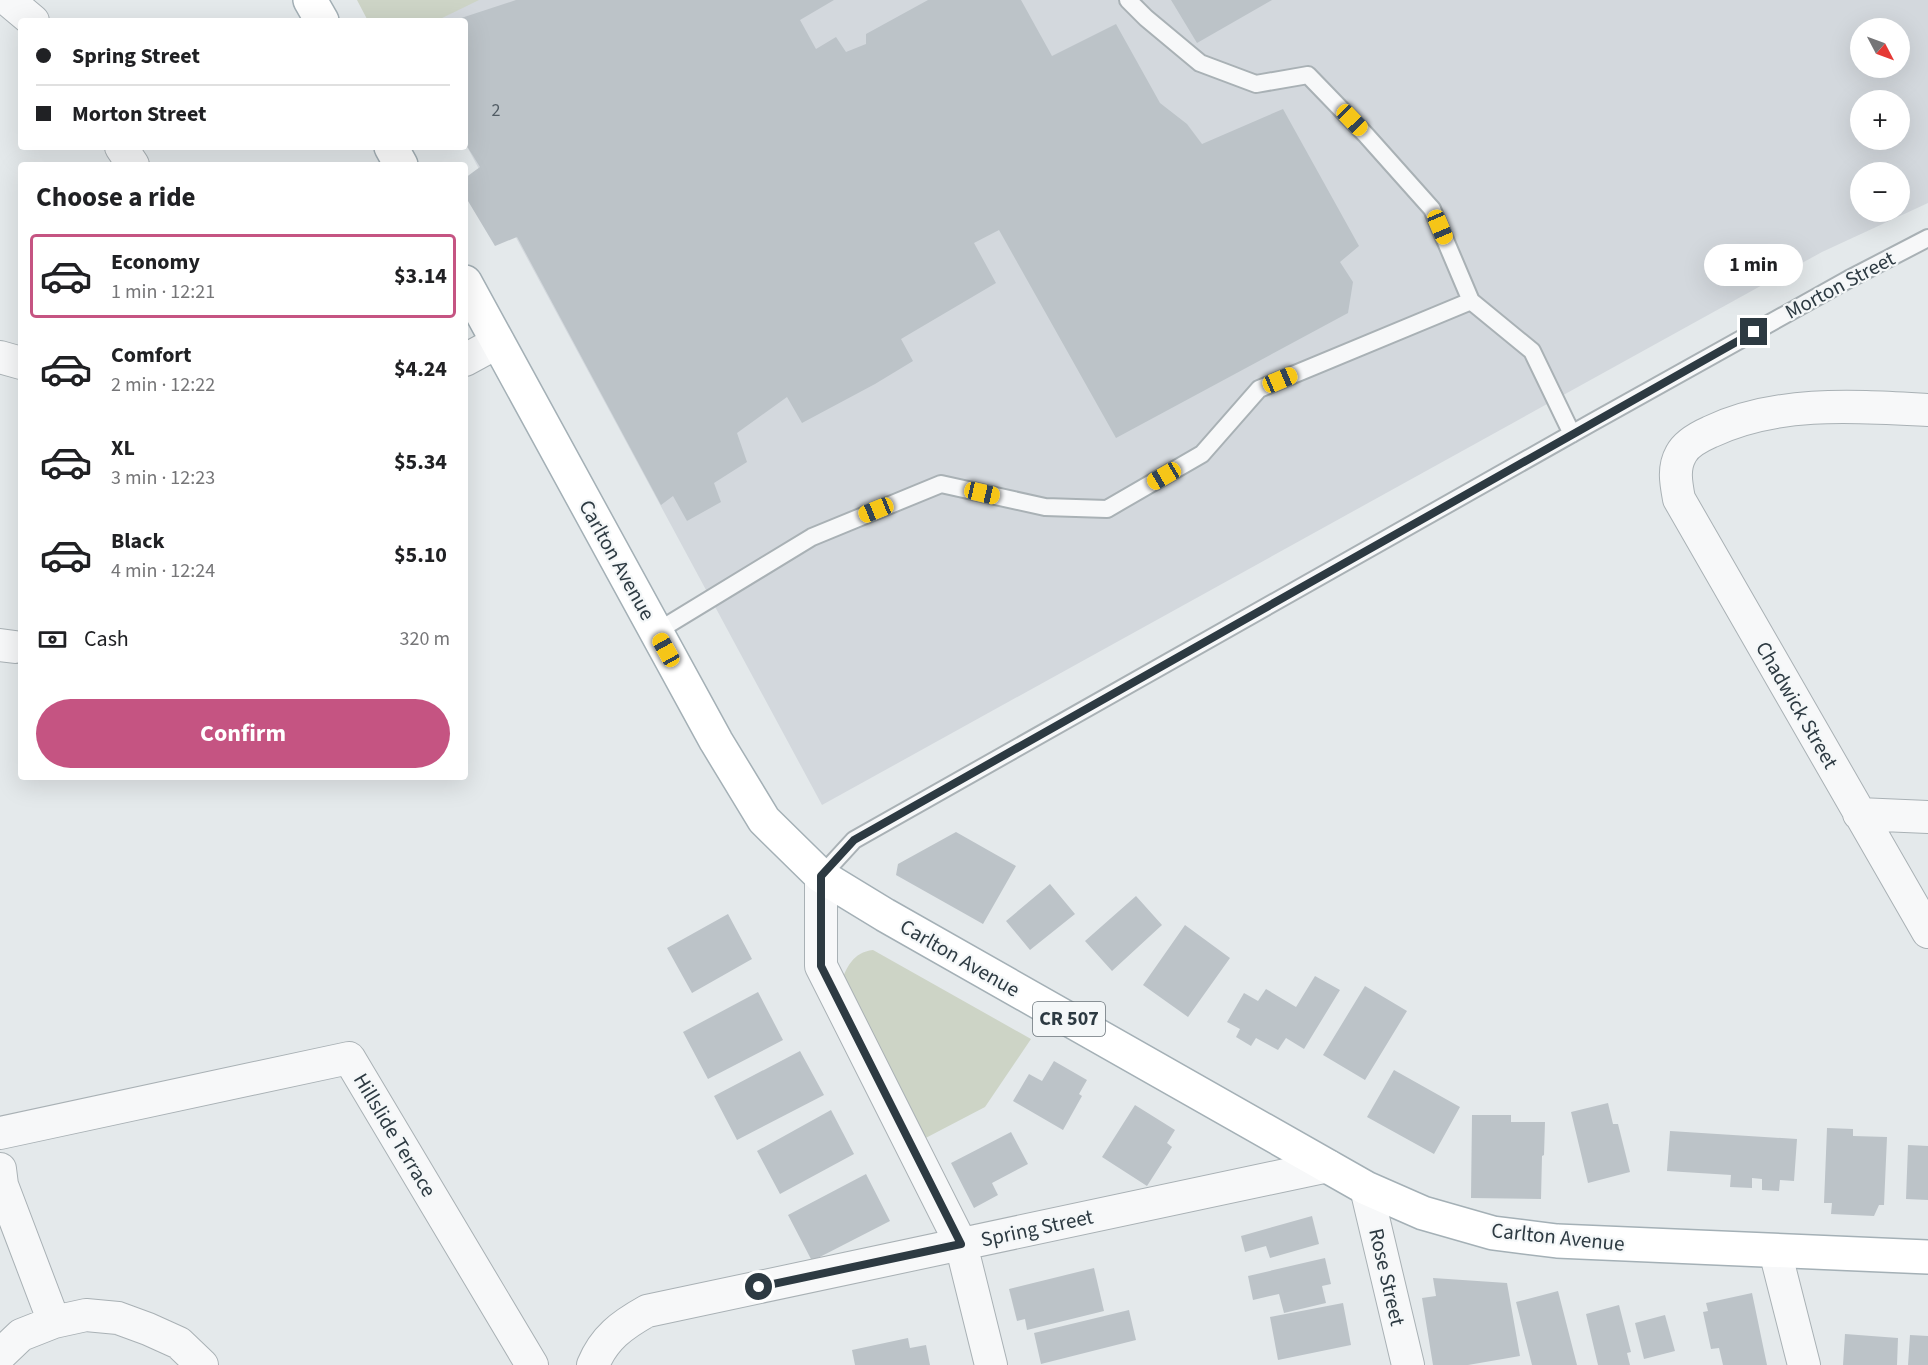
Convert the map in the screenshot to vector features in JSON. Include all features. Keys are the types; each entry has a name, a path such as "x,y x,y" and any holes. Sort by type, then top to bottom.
{"main road":[{"path":"310,0 320,18"},
{"name":"Carlton Avenue","path":"468,287 716,741 764,820 821,876 1366,1188 1423,1213 1493,1233 1557,1241 1928,1257"}],"street":[{"path":"8,0 29,18"},
{"path":"468,358 498,342"},
{"path":"0,357 18,362"},
{"name":"Chadwick Street","path":"1928,410 1819,408 1769,412 1726,423 1700,436 1682,453 1675,476 1679,499 1928,932"},
{"path":"1859,814 1928,817"},
{"path":"821,876 821,966 961,1244 990,1365"},
{"name":"Hillslide Terrace","path":"0,1133 349,1058 532,1365"},
{"name":"Spring Street","path":"593,1365 598,1352 620,1327 647,1311 1328,1166"},
{"path":"0,1169 2,1185 54,1322"},
{"name":"Rose Street","path":"1366,1188 1408,1365"},
{"path":"1775,1251 1804,1365"},
{"path":"0,1354 21,1335 54,1322 86,1315 118,1318 148,1329 179,1343 202,1365"}],"lane":[{"path":"1128,0 1200,63 1256,84 1308,75 1432,208 1471,301 1532,351 1572,434"},
{"name":"Morton Street","path":"821,876 854,840 1572,434 1849,279 1928,238"},
{"path":"656,632 812,537 940,484 1045,507 1107,509 1202,454 1259,389 1471,301"}],"shaded area":[{"path":"357,0 479,0 442,18 366,18"},
{"path":"477,0 1928,0 1928,203 1910,211 1910,162 1850,162 1850,222 1887,222 1822,252 822,805 468,149 468,18 440,18"},
{"path":"873,950 1031,1039 985,1107 918,1142 840,985 855,957"}],"building":[{"path":"516,0 834,0 800,20 816,49 836,37 846,52 866,44 866,34 928,0 1021,0 1052,56 1116,24 1160,103 1187,124 1202,144 1283,109 1359,246 1340,262 1353,282 1348,313 1116,438 999,230 974,243 996,283 901,339 913,361 802,423 787,397 737,433 747,462 714,483 721,502 687,521 673,496 661,505 517,237 495,246 468,201 468,176 480,167 468,148 468,18 461,18"},
{"path":"1171,0 1272,0 1197,43"},
{"path":"956,832 1016,866 983,924 896,875 898,864"},
{"path":"1050,884 1075,914 1030,950 1006,921"},
{"path":"1136,896 1162,925 1112,971 1085,941"},
{"path":"728,914 752,959 692,993 667,948"},
{"path":"1185,925 1230,958 1188,1017 1143,985"},
{"path":"1315,976 1340,990 1304,1049 1286,1038 1278,1050 1256,1038 1251,1046 1236,1037 1240,1029 1227,1022 1244,993 1258,1001 1266,989 1296,1007"},
{"path":"1365,986 1407,1011 1365,1080 1323,1055"},
{"path":"758,992 783,1040 708,1079 683,1032"},
{"path":"800,1051 824,1095 737,1140 714,1096"},
{"path":"1054,1061 1087,1080 1079,1094 1082,1096 1063,1130 1013,1101 1029,1074 1042,1081"},
{"path":"1394,1070 1460,1107 1434,1154 1367,1117"},
{"path":"1608,1103 1613,1124 1618,1124 1630,1172 1588,1183 1571,1112"},
{"path":"1135,1105 1175,1130 1167,1143 1172,1147 1147,1186 1102,1157"},
{"path":"831,1110 854,1154 780,1194 757,1151"},
{"path":"1472,1115 1511,1115 1511,1122 1545,1122 1541,1199 1471,1198"},
{"path":"1827,1128 1853,1129 1853,1136 1887,1137 1884,1205 1879,1205 1874,1216 1831,1214 1832,1203 1824,1203"},
{"path":"1670,1131 1797,1139 1794,1181 1780,1180 1779,1191 1762,1190 1762,1179 1752,1178 1752,1188 1730,1187 1731,1175 1667,1171"},
{"path":"1011,1132 1028,1164 992,1183 998,1195 974,1208 951,1163"},
{"path":"1908,1145 1928,1146 1928,1200 1906,1199"},
{"path":"866,1174 890,1221 812,1261 788,1215"},
{"path":"1312,1216 1319,1244 1270,1258 1266,1246 1245,1252 1241,1236"},
{"path":"1325,1258 1331,1284 1322,1286 1326,1303 1284,1313 1279,1294 1253,1300 1248,1276"},
{"path":"1094,1268 1104,1311 1027,1330 1025,1319 1017,1321 1009,1289"},
{"path":"1433,1278 1507,1283 1520,1356 1468,1365 1433,1365 1422,1298 1436,1296"},
{"path":"1558,1291 1577,1365 1532,1365 1516,1302"},
{"path":"1752,1293 1767,1365 1723,1365 1719,1348 1711,1349 1703,1312 1708,1311 1706,1303"},
{"path":"1343,1303 1351,1345 1278,1360 1270,1317"},
{"path":"1619,1305 1631,1352 1627,1353 1630,1365 1598,1365 1586,1314"},
{"path":"1129,1310 1136,1340 1041,1364 1034,1333"},
{"path":"1665,1315 1675,1351 1644,1359 1635,1323"},
{"path":"1845,1334 1898,1338 1897,1365 1843,1365"},
{"path":"1910,1335 1928,1336 1928,1365 1908,1365"},
{"path":"908,1338 910,1348 926,1345 930,1365 855,1365 852,1350"}],"route":[{"path":"759,1287 961,1244 821,966 821,876 854,840 1754,332"}]}
